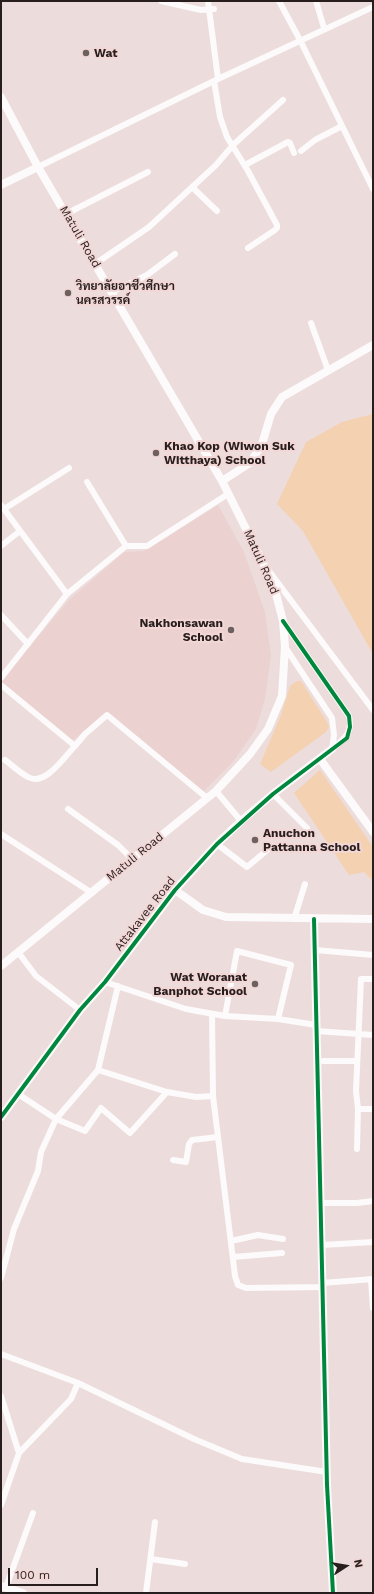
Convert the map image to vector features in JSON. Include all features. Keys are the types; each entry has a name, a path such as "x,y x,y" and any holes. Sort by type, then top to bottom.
{"street":[{"path":"161,1 201,10 212,9"},
{"path":"208,1 212,9 216,80 222,124 232,146 245,165 277,228 248,248"},
{"path":"279,1 300,40 373,189"},
{"path":"316,1 324,28"},
{"path":"1,185 324,28 373,7"},
{"name":"Matuli Road","path":"1,97 38,167 222,481 264,565 276,594 283,621 285,647 282,696 268,729 250,754 216,791 1,966"},
{"path":"95,264 149,227 216,165 232,146 283,100"},
{"path":"301,151 315,140 342,126"},
{"path":"245,165 288,142 290,143 294,153"},
{"path":"66,214 148,172"},
{"path":"192,187 218,211"},
{"path":"112,292 147,275 175,254"},
{"path":"311,323 328,370"},
{"path":"222,481 250,463 262,444 271,414 282,397 373,345"},
{"path":"67,594 2,507 69,468"},
{"path":"87,482 126,546"},
{"path":"1,678 67,594 126,546 146,546 228,494"},
{"path":"1,546 20,531"},
{"path":"264,565 373,710"},
{"path":"1,615 28,644"},
{"path":"283,621 348,716 349,733 347,738 332,749"},
{"path":"285,647 332,718 334,735 332,749"},
{"path":"1,685 75,746"},
{"path":"5,760 29,778 38,779 50,774 85,734 107,715 207,798"},
{"name":"Attakavee Road","path":"1,1117 80,1010 105,982 175,890 217,844 241,821 273,794 332,749"},
{"path":"320,759 373,832"},
{"path":"216,791 241,821"},
{"path":"273,794 307,828"},
{"path":"68,810 118,845 132,859"},
{"path":"1,834 92,893"},
{"path":"217,844 247,868 272,846"},
{"path":"294,919 305,884"},
{"path":"175,890 203,910 226,918 373,919"},
{"path":"314,919 327,1472 333,1593"},
{"path":"315,950 373,955"},
{"path":"225,1016 237,951 291,965 278,1019"},
{"path":"18,952 36,976 80,1010"},
{"path":"357,1149 358,1110 356,1091 361,979 373,980"},
{"path":"105,982 186,1009 225,1016 278,1019 316,1028 373,1036"},
{"path":"1,1278 14,1229 38,1171 41,1152 56,1119 98,1070 118,986"},
{"path":"212,1014 213,1096 233,1257 238,1285 246,1288 322,1285 372,1279 373,1308"},
{"path":"323,1061 357,1061"},
{"path":"98,1070 167,1092 196,1097 213,1096"},
{"path":"18,1094 56,1119 85,1131 101,1108 130,1134 167,1092"},
{"path":"358,1110 373,1109"},
{"path":"173,1160 186,1162 189,1144 192,1140 218,1137"},
{"path":"320,1203 357,1203 373,1201"},
{"path":"231,1241 258,1235 283,1239"},
{"path":"322,1245 373,1242"},
{"path":"233,1257 282,1253"},
{"path":"1,1354 78,1383 194,1439 242,1459 327,1472"},
{"path":"1,1505 19,1453 71,1399 78,1383"},
{"path":"1,1396 19,1453"},
{"path":"23,1593 3,1587 33,1513"},
{"path":"146,1593 155,1522"},
{"path":"151,1559 185,1564"}],"shaded area":[{"path":"373,414 373,654 303,531 277,504 306,442 342,422"},
{"path":"218,505 244,552 265,612 271,655 265,699 256,729 233,762 203,792 106,713 72,741 1,683 1,680 69,600 124,552 144,551"},
{"path":"297,681 301,681 329,727 326,732 271,772 260,764 281,715 290,686"},
{"path":"320,770 373,847 373,881 364,872 349,875 294,793"}],"cycle path":[{"path":"1,1117 80,1010 105,982 175,890 217,844 273,794 347,738 350,727 349,716 283,621"},
{"path":"314,919 327,1485 333,1593"}],"place":[{"name":"Wat","path":"86,53"},
{"name":"วิทยาลัยอาชีวศึกษา นครสวรรค์","path":"68,293"},
{"name":"Khao Kop (Wiwon Suk Witthaya) School","path":"156,453"},
{"name":"Nakhonsawan School","path":"231,630"},
{"name":"Anuchon Pattanna School","path":"255,840"},
{"name":"Wat Woranat Banphot School","path":"255,984"}]}
